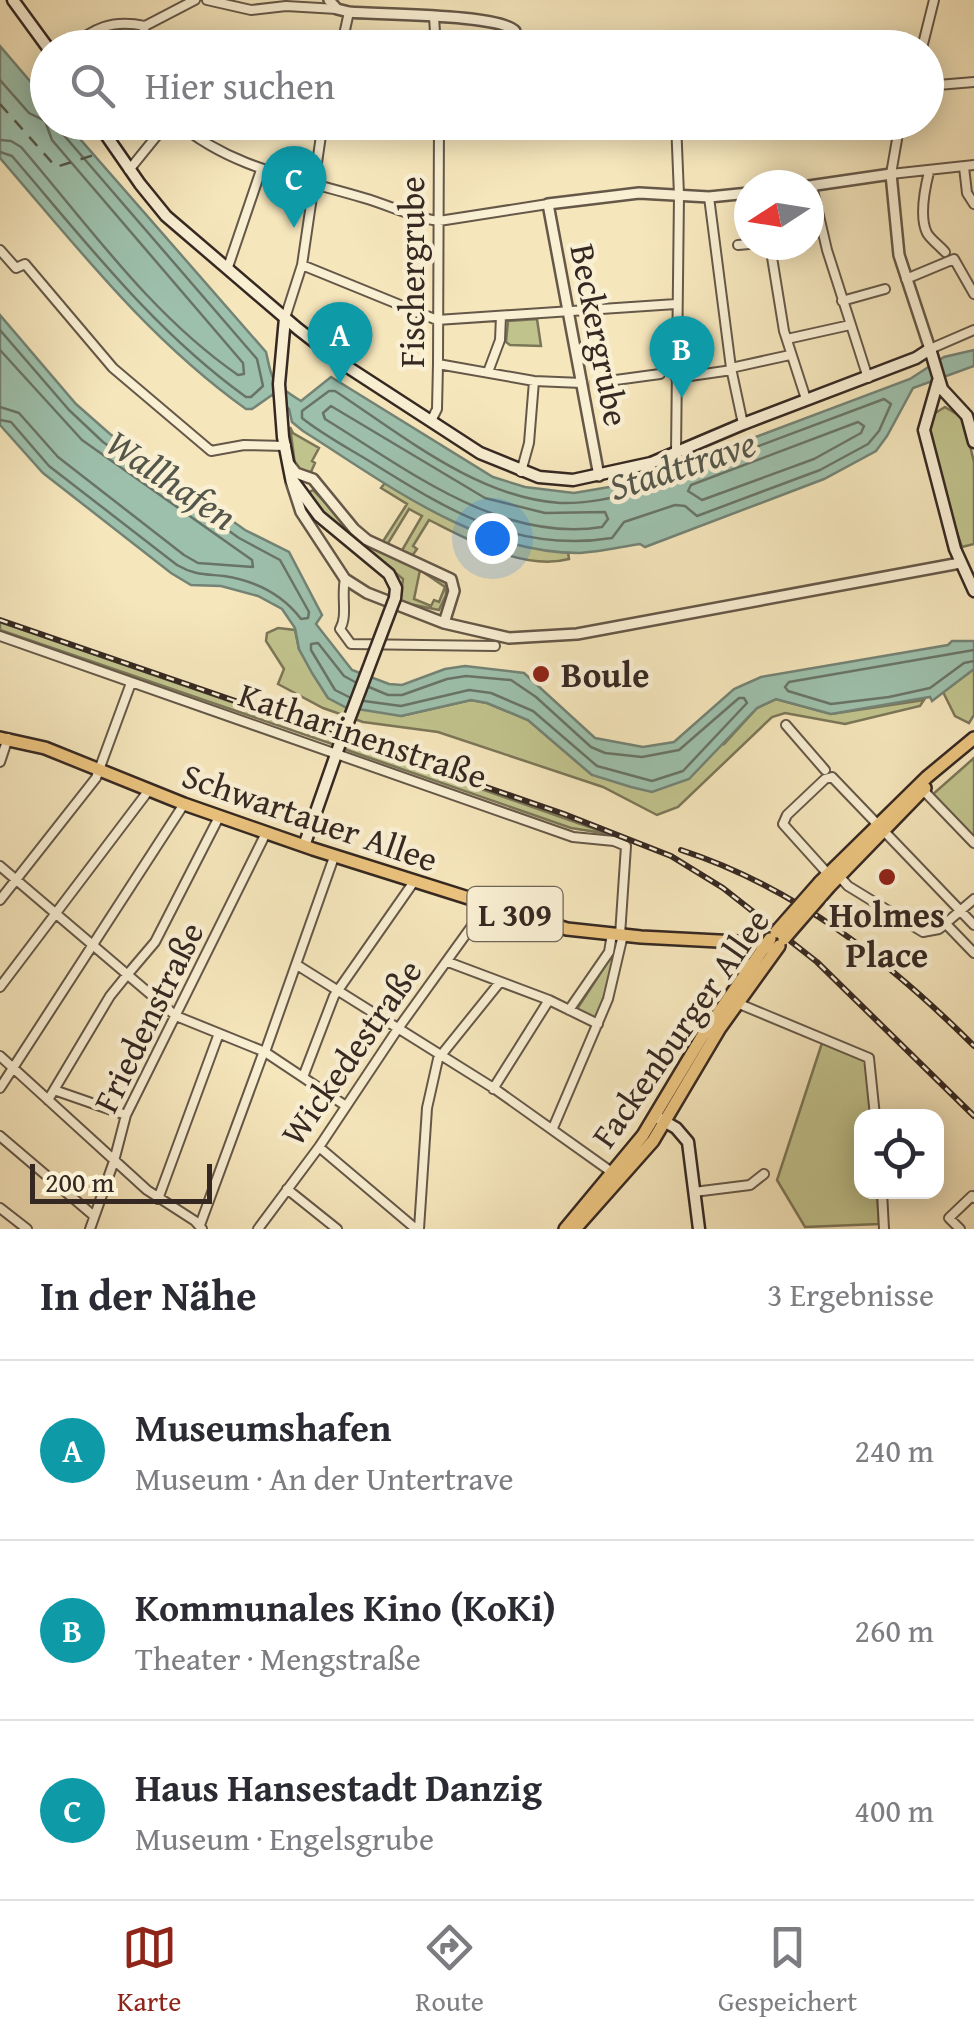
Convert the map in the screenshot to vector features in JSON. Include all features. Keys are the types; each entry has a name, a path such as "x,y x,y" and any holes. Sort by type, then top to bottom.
{"main road":[{"path":"13,0 35,30"},
{"path":"111,140 129,170 166,216 284,318 343,364 432,422 522,472 558,480 599,476 650,463 676,446 868,378 930,350 938,380 967,416 973,436"},
{"path":"284,318 280,366 292,478 319,516 389,574 396,588 304,846"},
{"path":"938,380 924,426 960,563 974,591"},
{"path":"960,563 974,560"},
{"path":"944,763 974,729"},
{"name":"Schwartauer Allee","path":"4,738 46,748 219,817 413,883 567,928 768,951"},
{"name":"Fackenburger Allee","path":"566,1229 660,1119 745,972 829,880 944,763 974,738"},
{"name":"Fackenburger Allee","path":"881,827 974,747"},
{"path":"731,945 744,960 745,972"},
{"name":"Fackenburger Allee","path":"575,1229 622,1180 768,951"},
{"path":"660,1119 682,1133 688,1142 699,1229"}],"street":[{"path":"94,30 120,23 145,26 195,0"},
{"path":"208,0 252,10 281,3 333,5 349,12 509,24 514,30"},
{"path":"926,30 934,0"},
{"path":"345,30 349,12"},
{"path":"434,18 435,30"},
{"path":"144,30 145,26"},
{"path":"944,84 974,82"},
{"path":"129,170 153,140"},
{"path":"200,140 261,170 439,221 639,193 734,194"},
{"path":"284,318 302,265 320,140"},
{"name":"Fischergrube","path":"432,422 437,409 439,140"},
{"path":"676,140 676,304 668,374 676,446"},
{"path":"897,140 891,174 896,239 930,350 974,330"},
{"path":"824,184 969,166 967,193 974,204"},
{"path":"228,268 261,170"},
{"path":"929,172 924,205 927,233 945,252"},
{"path":"708,197 743,424"},
{"name":"Beckergrube","path":"548,204 567,309 586,384 599,476"},
{"path":"824,235 868,378"},
{"path":"0,250 16,268 25,264 122,378 212,450 244,445 286,446"},
{"path":"773,260 790,354 806,399"},
{"path":"906,280 954,260 974,294"},
{"path":"302,265 436,320 676,304"},
{"path":"842,302 885,289"},
{"path":"488,372 500,340 500,316"},
{"path":"787,340 850,325"},
{"path":"438,364 534,381 586,384 732,369 790,354"},
{"path":"522,472 529,442 534,381"},
{"path":"290,465 296,473 318,484 367,540 451,579 454,591 444,623"},
{"path":"292,478 301,512 344,580 444,623 524,638 576,634 960,563"},
{"path":"302,497 306,486 318,484"},
{"path":"315,534 314,522 319,516"},
{"path":"344,580 344,623 340,629 351,644 495,646"},
{"name":"Katharinenstraße","path":"0,636 337,750 573,838 614,841 626,846 618,935"},
{"path":"0,900 100,770 131,683"},
{"path":"786,725 825,770"},
{"path":"0,762 4,738"},
{"path":"974,899 960,912 946,924 932,932 922,932 848,886 829,880 784,824 786,815 825,780 835,779 960,912 974,925"},
{"path":"0,987 149,790"},
{"path":"923,790 974,843"},
{"path":"0,1088 184,804"},
{"path":"48,1100 110,996 154,942 219,817"},
{"name":"Friedenstraße","path":"90,1229 126,1115 260,852 266,833"},
{"path":"0,1056 158,1199 201,1227 334,856"},
{"path":"0,866 176,1016 264,1052 346,1106"},
{"path":"303,1077 337,992 413,883"},
{"name":"Wickedestraße","path":"258,1229 319,1148 487,905"},
{"path":"946,924 974,953"},
{"path":"553,1128 598,1024 618,935"},
{"path":"569,1010 615,952"},
{"path":"448,962 550,1000 598,1024"},
{"path":"296,965 494,1088 613,1173"},
{"path":"418,1229 428,1108 441,1055 500,982"},
{"path":"494,1088 550,1000"},
{"path":"737,1003 869,1058 874,1109"},
{"path":"158,1199 218,1036"},
{"path":"54,1090 126,1115"},
{"path":"0,1136 94,1216"},
{"path":"319,1148 418,1229"},
{"path":"694,1192 750,1185 764,1174"},
{"path":"288,1189 338,1229"},
{"path":"960,1229 949,1218 974,1198"},
{"path":"882,1199 884,1229"},
{"path":"0,1208 26,1229"}],"green space":[{"path":"537,319 541,346 506,342 508,321"},
{"path":"945,407 963,418 974,462 974,544 962,547 944,497 928,430 932,415"},
{"path":"290,427 293,433 319,448 311,472 300,471 295,465"},
{"path":"385,483 474,527 521,544 568,552 569,559 533,561 497,552 429,520 413,546 417,549 412,556 401,552 422,516 409,509 387,545 382,543 407,504 381,488"},
{"path":"313,490 362,540 446,582 446,595 439,610 400,602 403,579 316,507 308,493","holes":["420,570 445,587 439,602 434,600 431,606 414,599"]},
{"path":"0,622 327,735 332,744 0,630"},
{"path":"278,628 295,630 299,649 328,698 401,716 471,700 487,703 528,720 592,775 724,744 757,708 776,699 831,714 924,700 920,706 845,724 785,713 772,717 678,807 657,815 603,787 438,732 363,722 323,708 278,684 284,669 266,641 267,633"},
{"path":"974,669 974,715 969,723 955,716 943,692"},
{"path":"350,743 609,834 571,828 344,749"},
{"path":"974,758 974,838 932,795"},
{"path":"611,957 614,958 607,993 596,1019 577,1009"},
{"path":"822,1043 865,1060 870,1109 854,1109 854,1199 877,1199 879,1224 805,1227 777,1180"}],"water":[{"path":"0,46 30,81 30,140 81,140 266,352 272,376 279,385 301,401 331,377 493,477 525,487 574,493 633,483 910,379 944,357 974,350 974,366 913,388 876,451 824,479 645,547 640,544 579,553 541,550 469,528 400,493 303,431 292,422 289,409 272,395 246,409 210,382 145,322 0,158"},
{"name":"Wallhafen","path":"0,315 76,404 110,434 245,530 289,552 322,615 316,624 352,670 389,684 402,685 465,666 524,673 595,738 643,747 674,742 734,689 761,677 948,645 952,641 974,641 974,669 932,701 930,697 831,714 776,699 757,708 689,779 652,792 592,775 528,720 487,703 471,700 401,716 345,707 328,698 299,649 295,628 282,609 258,596 221,586 191,585 171,573 43,473 0,425"}],"ferry route":[{"path":"0,104 30,138"},
{"path":"32,140 56,167 94,155"}],"railway":[{"path":"0,620 564,814 671,856 723,888 817,962 974,1116"},
{"path":"681,850 763,884 839,930 909,985 974,1046"}],"place":[{"name":"Haus Hansestadt Danzig","path":"294,228"},
{"name":"Museumshafen","path":"340,384"},
{"name":"Kommunales Kino (KoKi)","path":"682,398"},
{"name":"Boule","path":"541,674"},
{"name":"Holmes Place","path":"887,877"}],"water label":[{"name":"Stadttrave","path":"682,464"}]}
